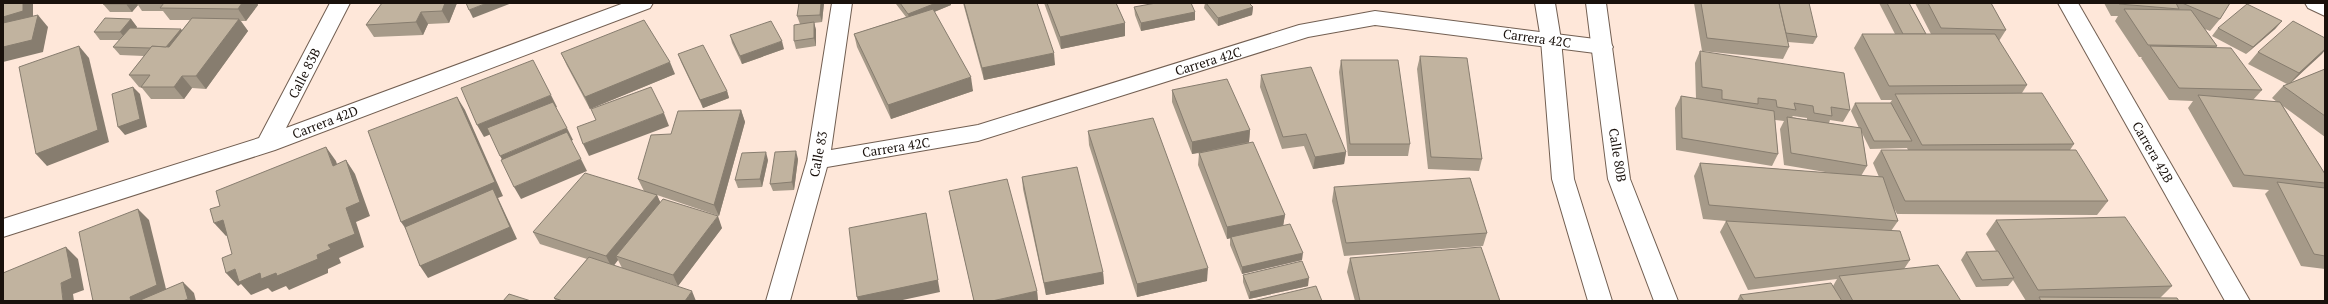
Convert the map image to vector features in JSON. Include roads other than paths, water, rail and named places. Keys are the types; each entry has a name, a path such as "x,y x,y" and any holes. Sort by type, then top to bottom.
{"street":[{"name":"Calle 83B","path":"267,144 340,3"},
{"name":"Carrera 42D","path":"3,228 267,144 643,3"},
{"name":"Calle 83","path":"778,301 818,160 842,3"},
{"path":"1545,3 1551,40 1563,178 1600,301"},
{"name":"Calle 80B","path":"1596,3 1620,179 1666,301"},
{"name":"Carrera 42B","path":"2068,3 2238,301"},
{"path":"2315,3 2325,9"},
{"name":"Carrera 42C","path":"818,160 978,133 1306,30 1376,18 1603,47"}]}
